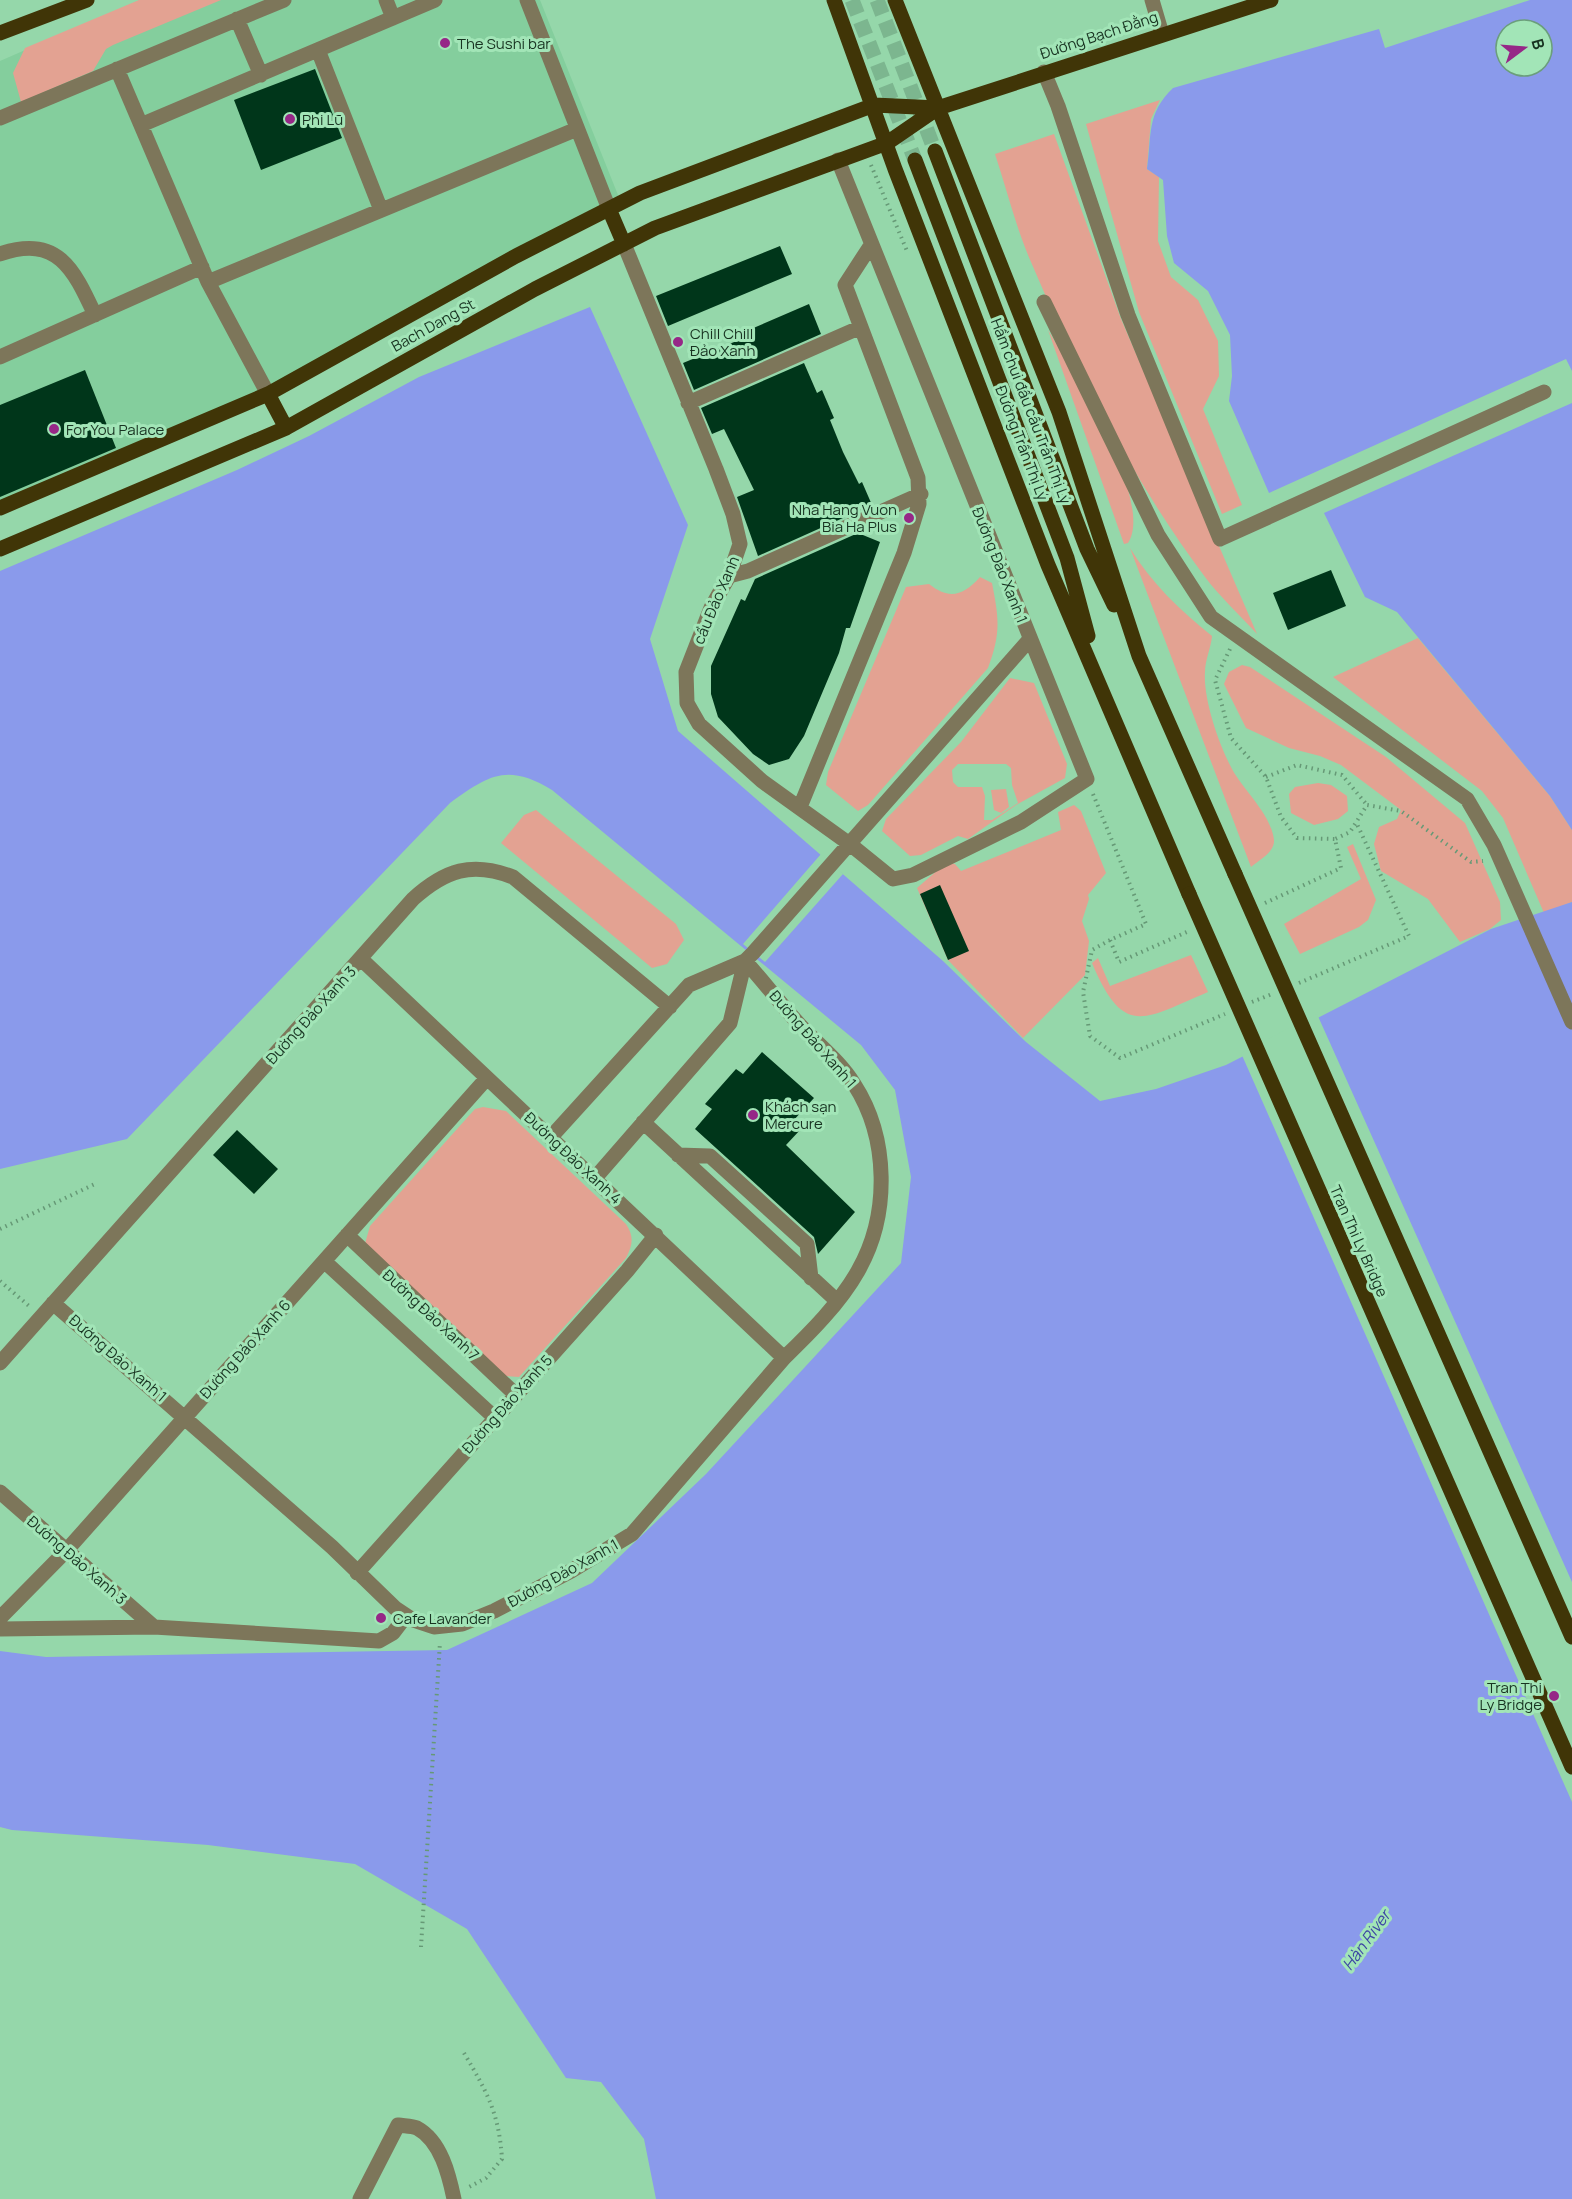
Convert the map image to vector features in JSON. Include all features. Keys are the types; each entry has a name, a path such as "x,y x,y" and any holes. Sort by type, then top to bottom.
{"main road":[{"path":"46,14 72,0"},
{"path":"0,33 87,0"},
{"name":"Đường Trần Thị Lý","path":"834,0 1048,565 1100,680 1189,894"},
{"path":"895,0 1059,412 1139,656 1572,1637"},
{"name":"Đường Bạch Đằng","path":"938,108 1271,0"},
{"path":"874,105 938,108"},
{"name":"Bach Dang St","path":"0,508 268,394 516,256 640,193 874,105"},
{"name":"Bach Dang St","path":"0,549 286,428 535,289 655,228 887,143 938,108"},
{"name":"Hầm chui đầu cầu Trần Thị Lý","path":"935,151 1087,549 1139,656"},
{"name":"Hầm chui đầu cầu Trần Thị Lý","path":"915,160 1067,558 1100,680"},
{"path":"609,209 624,244"},
{"path":"268,394 286,428"},
{"name":"Tran Thi Ly Bridge","path":"1189,894 1572,1767"}],"street":[{"path":"0,118 284,0"},
{"path":"386,0 393,18"},
{"path":"141,125 435,0"},
{"path":"527,0 609,209"},
{"path":"1152,0 1162,34"},
{"path":"237,19 261,75"},
{"path":"318,50 381,210"},
{"path":"117,69 208,282 268,394"},
{"path":"1044,72 1058,106 1128,315 1220,539 1545,392"},
{"path":"208,282 577,129"},
{"name":"Đường Đảo Xanh 1","path":"551,1137 689,985 749,957 851,845 1030,639 838,160"},
{"name":"cầu Đảo Xanh","path":"624,244 724,491 740,544 729,576 711,608 686,672 687,703 699,724 762,781 851,845 893,879 913,875 1021,822 1087,779"},
{"path":"800,807 904,553 921,494 918,477 845,285 871,245"},
{"path":"0,254 25,248 43,250 60,258 75,273 95,315"},
{"path":"0,357 202,267"},
{"path":"1044,302 1158,535 1211,617 1467,799 1501,860 1572,1022"},
{"path":"688,403 861,327"},
{"path":"729,576 748,572 921,494"},
{"path":"1030,639 1087,779"},
{"name":"Đường Đảo Xanh 3","path":"0,1363 360,959 427,886 446,874 469,869 492,869 513,877 670,1006"},
{"name":"Đường Đảo Xanh 1","path":"595,1178 730,1023 749,957"},
{"name":"Đường Đảo Xanh 1","path":"53,1303 186,1416 406,1616 434,1627 441,1627 462,1624 494,1611 571,1571 632,1534 836,1300 858,1271 873,1236 882,1176 877,1139 864,1101 854,1083 749,957"},
{"name":"Đường Đảo Xanh 4","path":"360,959 656,1235 784,1358"},
{"name":"Đường Đảo Xanh 6","path":"0,1618 66,1551 488,1078"},
{"path":"643,1122 836,1300"},
{"path":"678,1155 710,1156 807,1244 811,1278"},
{"name":"Đường Đảo Xanh 7","path":"347,1235 515,1394"},
{"name":"Đường Đảo Xanh 5","path":"357,1573 627,1271 656,1235"},
{"path":"324,1261 494,1418"},
{"name":"Đường Đảo Xanh 3","path":"0,1492 154,1627"},
{"path":"0,1629 154,1627 379,1641 393,1633 406,1616"},
{"path":"360,2199 398,2125 416,2128 430,2140 443,2159 454,2197"}],"path":[{"path":"1241,638 1228,651 1215,680 1232,738 1266,777 1281,817 1297,838 1335,839 1350,832 1367,805"},
{"path":"1266,777 1297,765 1342,775 1367,805 1401,811 1471,862 1501,860"},
{"path":"1087,779 1146,924 1092,950 1083,992 1090,1036 1120,1058 1233,1010"},
{"path":"1292,985 1409,936 1356,822"},
{"path":"1250,909 1341,868 1335,839"},
{"path":"1110,940 1119,962 1192,929"},
{"path":"1243,1006 1282,990"},
{"path":"0,1229 97,1183"},
{"path":"0,1281 41,1317"},
{"path":"421,1947 441,1627"},
{"path":"454,2197 486,2178 501,2159 500,2128 487,2092 464,2053"}],"shaded area":[{"path":"139,0 221,0 113,45 106,49 93,71 21,102 13,73 25,48"},
{"path":"140,0 540,0 622,205 279,391 0,513 0,61"},
{"path":"1160,100 1151,119 1147,169 1159,177 1158,241 1171,277 1198,300 1218,341 1219,376 1203,409 1242,505 1222,514 1139,312 1086,124"},
{"path":"1054,134 1121,319 1257,634 1205,577 1154,503 1088,385 1026,249 995,154"},
{"path":"1048,330 1091,404 1121,468 1130,498 1133,523 1128,543 1124,544"},
{"path":"1130,548 1147,573 1167,595 1212,636 1205,668 1205,683 1213,722 1232,769 1263,812 1274,840 1269,852 1251,867"},
{"path":"980,577 992,583 998,626 988,668 868,805 858,811 826,785 828,772 906,587 929,584 943,592 956,594 968,588"},
{"path":"1418,638 1550,796 1572,830 1572,902 1544,913 1503,818 1482,791 1333,677"},
{"path":"1242,665 1250,667 1386,757 1465,823 1500,902 1501,920 1490,929 1460,942 1428,899 1381,871 1374,844 1379,827 1397,819 1401,810 1341,765 1320,756 1289,748 1246,728 1224,684 1229,672"},
{"path":"1010,678 1034,683 1067,764 1065,778 1016,805 968,839 958,836 921,855 910,856 882,831 886,819 961,742","holes":["958,764 1006,764 1011,768 1012,785 1018,803 992,820 984,820 985,796 982,787 958,787 953,782 952,770"]},
{"path":"1318,783 1331,785 1347,796 1348,811 1338,819 1314,825 1291,813 1289,794 1295,787"},
{"path":"1006,789 1009,807 1001,813 994,810 991,790"},
{"path":"1074,805 1081,811 1106,873 1088,895 1089,899 1082,921 1089,941 1085,975 1023,1038 948,960 917,888 947,862 955,864 961,871 1061,830 1058,812"},
{"path":"536,810 676,924 684,940 667,964 652,968 501,843 524,815"},
{"path":"1353,844 1376,900 1368,920 1359,927 1300,954 1284,924 1361,879 1347,847"},
{"path":"1191,955 1208,992 1152,1015 1138,1016 1126,1013 1115,1003 1104,987 1092,963 1098,958 1110,986"},
{"path":"483,1107 506,1111 626,1224 631,1237 631,1245 626,1258 519,1377 505,1376 364,1247 370,1226 475,1109"}],"water":[{"path":"1530,0 1572,0 1572,371 1566,359 1269,493 1229,401 1232,376 1230,335 1208,291 1174,263 1167,236 1163,180 1147,169 1154,116 1164,98 1173,88 1379,29 1385,48"},
{"name":"Hàn River","path":"590,307 688,525 650,639 678,731 943,961 1026,1042 1100,1101 1156,1089 1226,1065 1491,929 1572,902 1572,2199 656,2199 644,2139 601,2082 566,2078 467,1929 355,1864 208,1845 12,1830 0,1827 0,1651 46,1657 447,1650 592,1583 706,1474 901,1263 911,1177 895,1090 861,1045 552,790 523,777 510,775 488,779 450,803 127,1139 0,1169 0,571 237,470 309,436 419,377"},
{"path":"1572,403 1572,830 1550,796 1397,612 1365,597 1324,513"}],"pier":[{"path":"821,854 843,874 765,962 743,944"},
{"path":"1317,1014 1572,1582 1572,1802 1241,1053"}],"building":[{"name":"Phi Lũ","path":"315,69 342,138 261,170 234,100"},
{"path":"780,246 792,274 668,326 656,296"},
{"path":"809,304 821,334 694,390 683,363 739,340 737,335"},
{"path":"804,363 817,393 822,390 834,418 830,420 843,452 859,484 862,482 872,505 758,556 737,497 754,490 724,429 712,434 701,408"},
{"name":"For You Palace","path":"85,370 116,448 0,497 0,405"},
{"path":"858,533 880,542 850,628 846,628 839,653 804,736 789,759 769,765 753,754 718,717 711,694 711,666 741,599 745,601 755,579"},
{"path":"1331,570 1346,606 1288,630 1273,593"},
{"path":"940,885 969,951 948,960 920,894"},
{"name":"Khách sạn Mercure","path":"762,1052 814,1098 793,1121 801,1129 786,1145 855,1212 818,1254 814,1237 695,1129 712,1109 705,1104 736,1069 743,1074"},
{"path":"237,1130 278,1169 254,1194 213,1155"}],"tunnel":[{"path":"852,0 915,160"},
{"path":"877,0 935,151"}],"place":[{"name":"The Sushi bar","path":"445,43"},
{"name":"Phi Lũ","path":"290,119"},
{"name":"Chill Chill Đảo Xanh","path":"678,342"},
{"name":"For You Palace","path":"54,429"},
{"name":"Nha Hang Vuon Bia Ha Plus","path":"909,518"},
{"name":"Khách sạn Mercure","path":"753,1115"},
{"name":"Cafe Lavander","path":"381,1618"},
{"name":"Tran Thi Ly Bridge","path":"1554,1696"}]}
